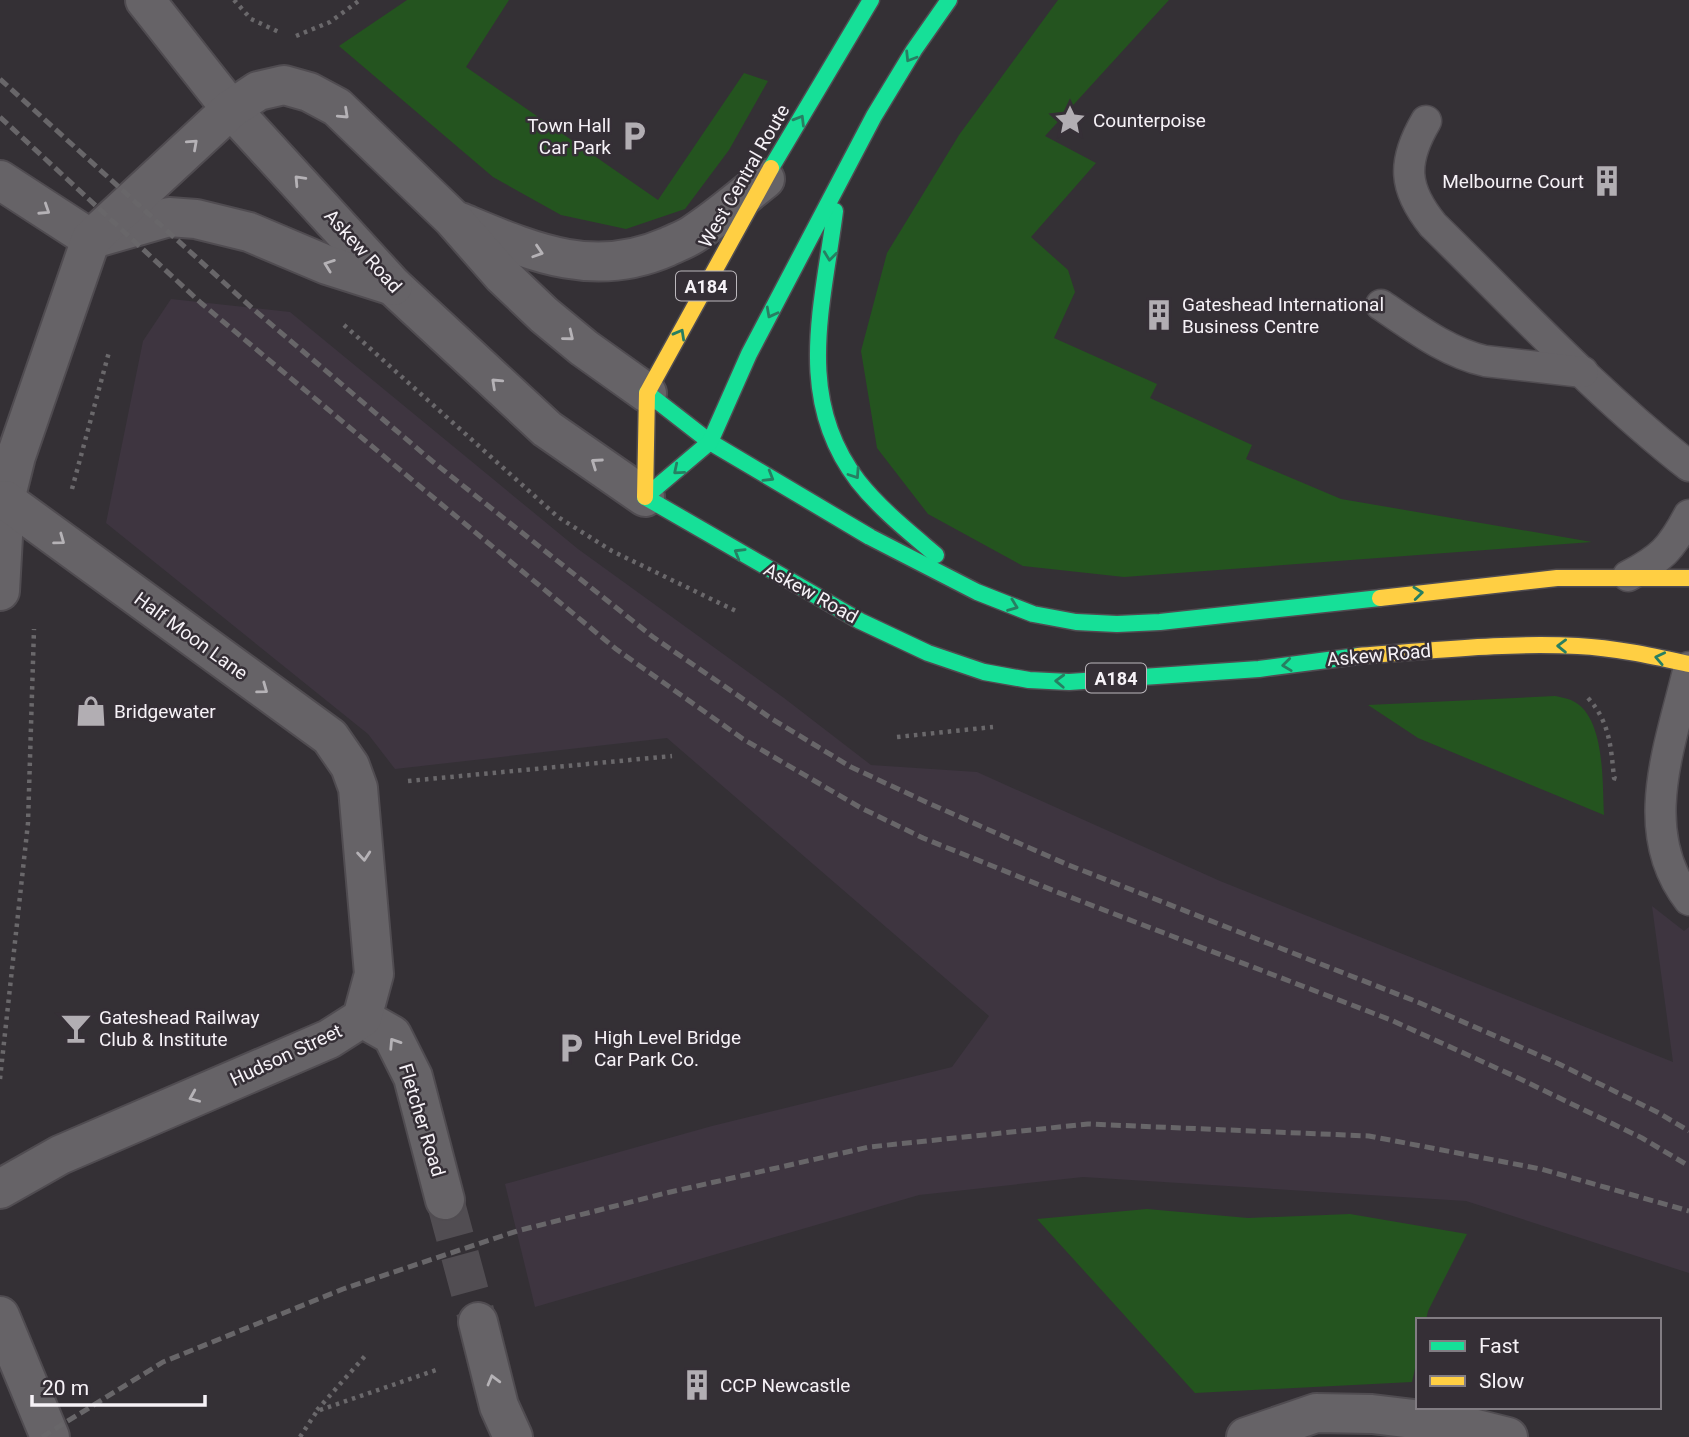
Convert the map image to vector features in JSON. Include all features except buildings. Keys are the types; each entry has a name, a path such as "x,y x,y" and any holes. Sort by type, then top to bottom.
{"highway":[{"name":"West Central Route","path":"645,498 647,393 765,179 872,0"},
{"path":"645,498 710,442 750,354 874,116 948,0"},
{"path":"838,188 818,350 820,400 834,442 858,481 977,592"},
{"path":"647,393 710,442 870,537 977,592 1033,614 1076,622 1160,622 1557,578 1689,578"},
{"name":"Askew Road","path":"645,498 871,627 928,653 984,672 1029,680 1069,682 1245,670 1359,656 1528,645 1630,651 1689,666"}],"street":[{"name":"Askew Road","path":"145,0 231,108 393,286 547,429 645,498"},
{"path":"0,591 8,455 91,239 231,108 258,91 284,85 309,92 337,107 452,218 502,275 544,315 584,348 647,393"},
{"path":"452,218 555,258 593,262 625,261 691,236 765,179"},
{"path":"0,180 91,239 169,217 196,219 248,232 327,265 393,286"},
{"name":"Half Moon Lane","path":"5,500 330,737 349,766 358,788"},
{"name":"Hudson Street","path":"0,1189 60,1155 329,1039 362,1017 374,974 358,788"},
{"name":"Fletcher Road","path":"362,1017 392,1035 413,1077 445,1200"},
{"path":"0,1316 50,1437"},
{"path":"482,1337 499,1406 513,1437"},
{"path":"1246,1437 1316,1413 1372,1414 1444,1423 1508,1437"}],"lane":[{"path":"1426,121 1409,155 1408,172 1412,191 1421,210 1433,225 1583,372 1657,441 1689,466"},
{"path":"1381,305 1434,340 1469,358 1583,372"},
{"path":"1628,576 1655,562 1666,551 1689,515"},
{"path":"1689,666 1660,790 1660,825 1667,859 1677,885 1689,900"}],"path":[{"path":"234,0 251,19 270,30 291,37 330,22 360,0"},
{"path":"58,539 110,346"},
{"path":"0,1079 29,823 33,631 37,618"},
{"path":"1585,694 1598,709 1608,728 1614,778 1660,790"},
{"path":"358,788 672,756"},
{"path":"317,1411 482,1337"},
{"path":"300,1437 317,1411 365,1356"}],"shaded area":[{"path":"171,299 290,312 578,549 784,698 871,765 977,772 1220,881 1673,1062 1652,906 1684,931 1689,927 1689,1273 1466,1201 1083,1177 919,1195 535,1307 505,1184 712,1126 952,1067 989,1016 667,738 395,769 368,734 106,523 143,341"}],"green space":[{"path":"407,0 509,0 466,67 658,200 744,73 768,81 729,150 685,209 626,229 561,215 493,177 339,46"},
{"path":"1058,0 1169,0 1045,136 1096,163 1031,237 1068,270 1075,292 1054,338 1157,384 1150,398 1252,445 1246,459 1341,499 1592,542 1124,577 1023,566 928,514 877,448 861,351 887,253 959,135"},
{"path":"1555,696 1571,700 1582,708 1591,720 1600,751 1604,815 1418,738 1368,705"},
{"path":"1147,1209 1248,1218 1350,1214 1467,1234 1426,1318 1416,1318 1416,1364 1412,1382 1195,1393 1037,1219"}],"tunnel":[{"path":"445,1200 478,1322"}],"railway":[{"path":"0,79 252,308 432,461 653,637 772,719 851,767 926,802 1066,864 1420,1003 1557,1063 1657,1112 1689,1131"},
{"path":"0,117 201,303 417,484 616,649 743,739 861,808 923,838 1391,1020 1642,1138 1689,1166"},
{"path":"42,1437 163,1362 343,1289 517,1231 666,1193 869,1147 1088,1124 1369,1136 1541,1169 1689,1211"}],"traffic: fast":[{"path":"771,168 871,0"},
{"path":"645,497 710,442 749,354 874,116 914,50 949,0"},
{"path":"835,211 820,316 818,350 819,384 826,417 838,449 858,481 885,511 936,555"},
{"path":"647,393 710,442 870,537 977,592 1033,614 1076,622 1117,624 1160,622 1380,598"},
{"path":"645,497 860,621 928,653 984,672 1029,680 1069,682 1259,669 1358,656"}],"traffic: slow":[{"path":"645,497 647,393 771,168"},
{"path":"1380,598 1557,578 1689,578"},
{"path":"1358,656 1551,645 1606,649 1689,664"}],"place":[{"name":"Counterpoise","path":"1070,120"},
{"name":"Town Hall Car Park","path":"634,136"},
{"name":"Melbourne Court","path":"1607,181"},
{"name":"Gateshead International Business Centre","path":"1159,315"},
{"name":"Bridgewater","path":"91,711"},
{"name":"Gateshead Railway Club & Institute","path":"76,1028"},
{"name":"High Level Bridge Car Park Co.","path":"571,1048"},
{"name":"CCP Newcastle","path":"697,1385"}]}
